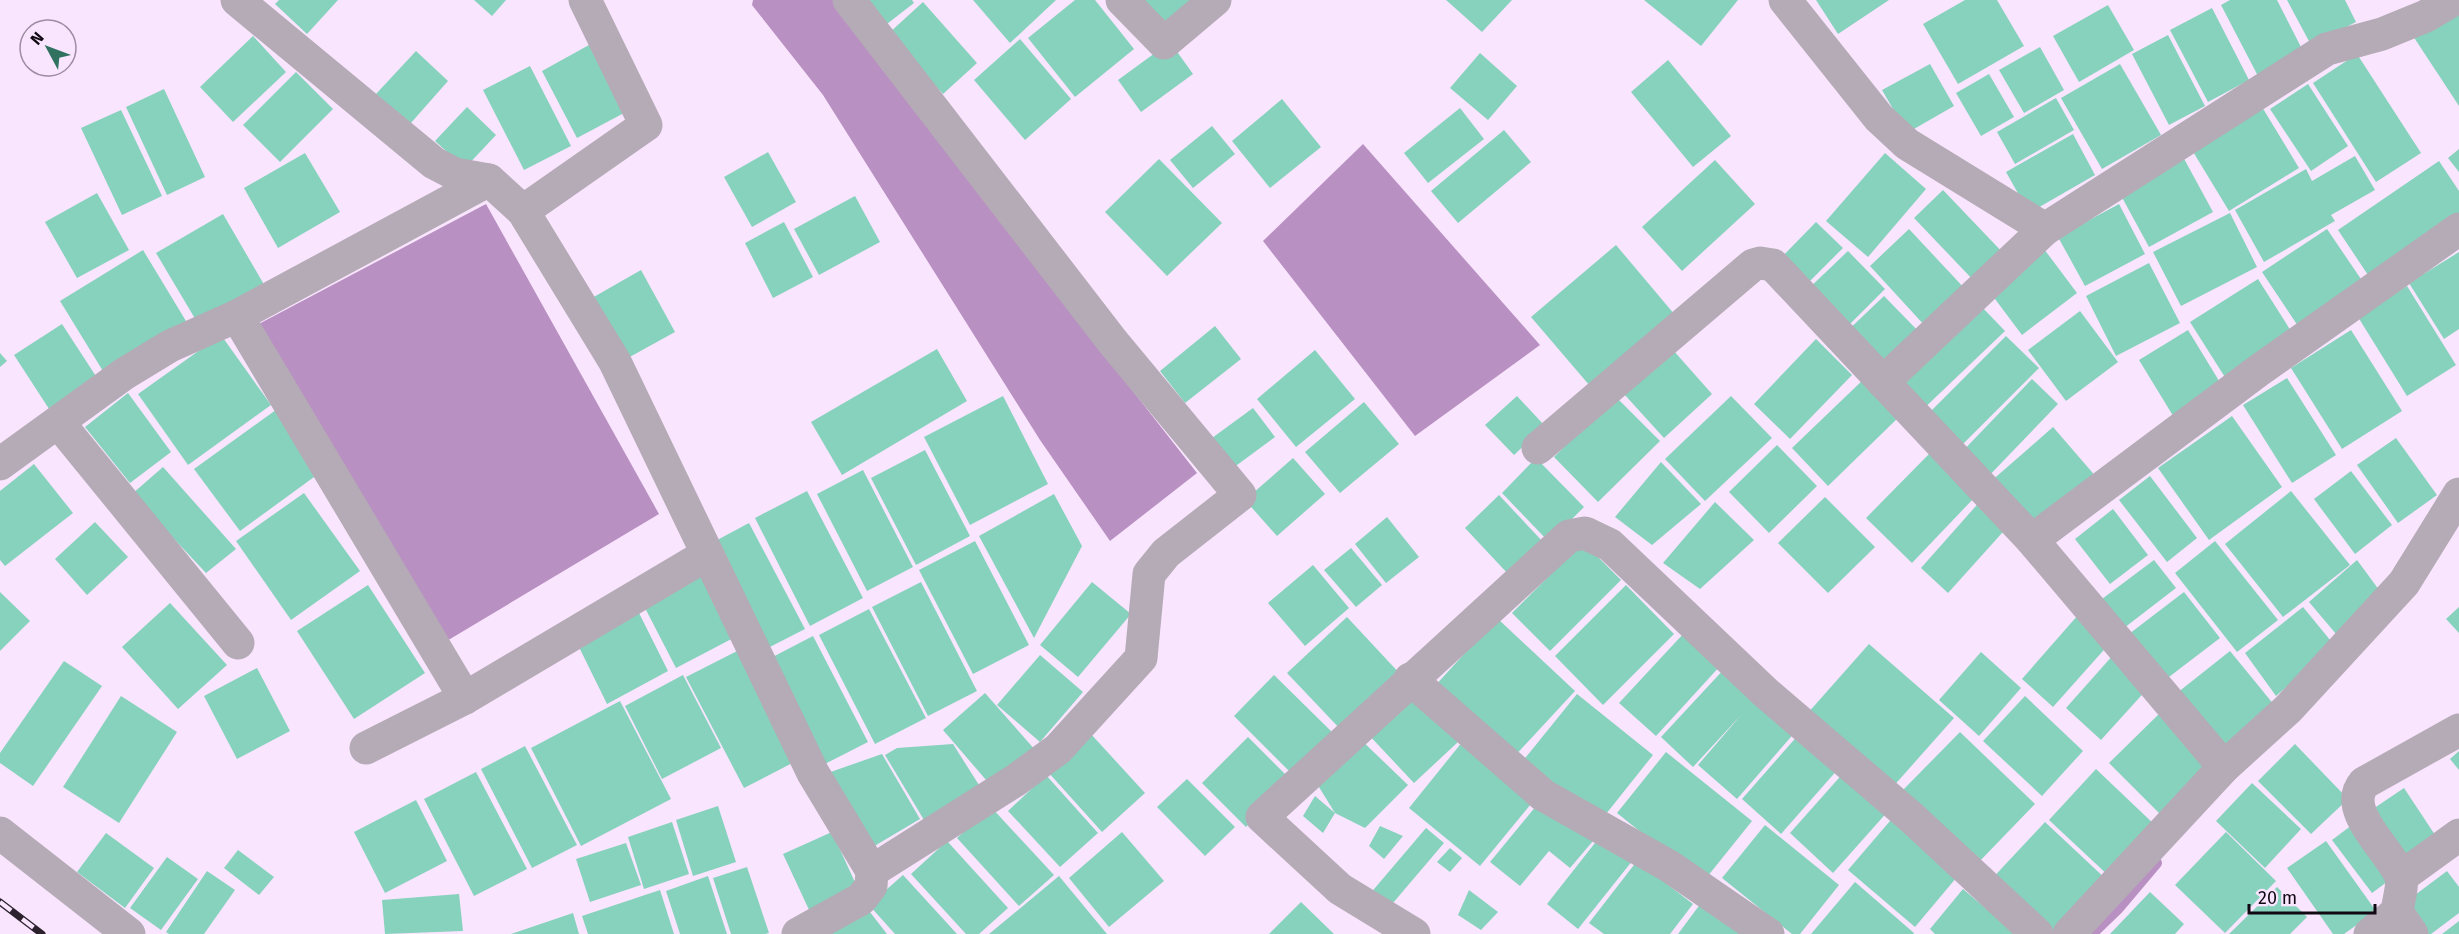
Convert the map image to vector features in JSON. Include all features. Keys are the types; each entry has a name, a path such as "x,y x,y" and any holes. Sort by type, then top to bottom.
{"street":[{"path":"237,0 434,163 455,174 489,180 523,211 615,362 813,773 872,871 871,886 861,899 798,934"},
{"path":"523,211 646,125 585,0"},
{"path":"849,0 1113,342 1240,495 1166,553 1149,574 1141,658 1058,749 1016,780 872,871"},
{"path":"1122,0 1164,43 1215,0"},
{"path":"1785,0 1879,118 1907,144 2045,229"},
{"path":"1883,382 2045,229 2327,49 2391,30 2426,16 2453,0"},
{"path":"0,465 124,374 170,346 237,316 489,180"},
{"path":"2032,540 2258,370 2459,229"},
{"path":"1538,448 1753,265 1760,263 1773,265 2032,540 2224,766"},
{"path":"237,316 465,698"},
{"path":"58,422 238,643"},
{"path":"2069,934 2224,766 2288,708 2404,583 2459,494"},
{"path":"1414,934 1340,889 1262,816 1569,536 1586,533 1610,545 1766,693 1911,817 2037,934"},
{"path":"366,748 465,698 706,555"},
{"path":"1410,679 1542,795 1669,866 1768,934"},
{"path":"2370,934 2404,923 2401,877 2362,816 2356,803 2357,791 2364,783 2459,730"},
{"path":"0,833 129,934"},
{"path":"2401,877 2459,835"}],"shaded area":[{"path":"753,0 836,0 971,184 1197,473 1110,541 1040,440 823,95 752,5"},
{"path":"1363,144 1540,345 1415,436 1263,241"},
{"path":"486,204 659,514 430,651 251,328"}],"building":[{"path":"279,0 338,0 307,34 275,4"},
{"path":"474,0 506,0 492,16"},
{"path":"862,0 912,0 914,3 883,27"},
{"path":"973,0 1056,0 1010,43"},
{"path":"1075,0 1095,0 1134,49 1075,97 1028,38"},
{"path":"1130,0 1198,0 1159,33"},
{"path":"1446,0 1512,0 1482,32"},
{"path":"1644,0 1738,0 1701,46"},
{"path":"1816,0 1889,0 1838,34"},
{"path":"1965,0 1997,0 2024,46 1958,84 1923,24"},
{"path":"2230,0 2277,0 2303,51 2258,76 2221,5"},
{"path":"2287,0 2345,0 2356,22 2311,45"},
{"path":"923,2 977,63 943,94 888,34"},
{"path":"2108,5 2134,50 2079,82 2053,36"},
{"path":"2459,6 2459,106 2413,36"},
{"path":"2212,8 2249,80 2208,102 2170,30"},
{"path":"2168,35 2205,106 2169,125 2132,54"},
{"path":"253,36 286,72 233,122 200,87"},
{"path":"1020,39 1071,99 1025,140 974,80"},
{"path":"1170,42 1193,74 1141,112 1118,80"},
{"path":"589,45 624,113 577,138 542,71"},
{"path":"2040,47 2064,90 2024,113 1999,70"},
{"path":"416,51 448,81 410,124 376,94"},
{"path":"1480,53 1517,86 1488,120 1450,88"},
{"path":"2357,54 2421,153 2376,182 2313,83"},
{"path":"1668,60 1731,136 1693,167 1631,92"},
{"path":"1930,64 1954,106 1907,133 1882,90"},
{"path":"2120,64 2161,135 2102,169 2061,98"},
{"path":"530,66 571,146 524,170 483,90"},
{"path":"296,72 333,109 280,162 243,125"},
{"path":"1989,74 2014,117 1981,136 1956,93"},
{"path":"2308,84 2348,146 2311,171 2270,109"},
{"path":"164,89 205,177 167,195 126,107"},
{"path":"2056,98 2074,130 2015,164 1997,132"},
{"path":"1282,99 1321,147 1270,188 1232,141"},
{"path":"467,107 496,135 465,168 435,141"},
{"path":"2262,107 2299,168 2229,211 2192,150"},
{"path":"1460,108 1484,139 1428,183 1404,153"},
{"path":"121,110 162,196 122,215 81,128"},
{"path":"1212,126 1235,154 1193,188 1170,160"},
{"path":"1504,130 1531,162 1458,223 1431,191"},
{"path":"2073,134 2095,175 2029,213 2006,172"},
{"path":"2459,149 2459,172 2448,158"},
{"path":"768,152 796,202 752,227 724,177"},
{"path":"305,153 340,212 278,248 244,188"},
{"path":"1885,153 1926,189 1868,257 1826,221"},
{"path":"2182,155 2213,212 2149,247 2118,190"},
{"path":"2355,156 2375,190 2331,215 2335,221 2264,262 2235,210 2306,169 2312,181"},
{"path":"1159,159 1222,223 1167,276 1105,212"},
{"path":"1715,160 1755,204 1682,271 1642,227"},
{"path":"2439,161 2459,191 2459,221 2372,281 2338,230"},
{"path":"1943,190 2006,256 1977,284 1914,218"},
{"path":"97,193 129,250 77,278 45,222"},
{"path":"855,196 880,242 819,275 794,229"},
{"path":"2119,204 2145,254 2085,286 2058,237"},
{"path":"2230,213 2257,267 2181,306 2153,252"},
{"path":"223,214 266,288 200,327 156,253"},
{"path":"784,222 813,277 773,298 745,243"},
{"path":"1816,222 1843,248 1801,290 1775,264"},
{"path":"1909,229 1966,290 1926,327 1870,266"},
{"path":"2327,229 2365,285 2300,329 2262,272"},
{"path":"1616,245 1675,315 1590,386 1531,317"},
{"path":"2044,249 2077,293 2022,335 1989,291"},
{"path":"143,250 189,326 106,376 60,301"},
{"path":"1848,251 1885,289 1843,331 1805,292"},
{"path":"2459,252 2459,329 2444,339 2409,283"},
{"path":"2149,263 2180,323 2116,356 2086,296"},
{"path":"641,270 675,332 626,359 592,298"},
{"path":"2258,279 2296,339 2228,382 2190,322"},
{"path":"2407,286 2456,365 2407,396 2358,317"},
{"path":"1884,296 1923,336 1883,376 1843,335"},
{"path":"1978,303 2005,331 1917,415 1890,386"},
{"path":"2080,311 2118,362 2066,401 2028,350"},
{"path":"62,324 101,384 53,415 14,355"},
{"path":"1215,326 1241,359 1185,403 1160,371"},
{"path":"2188,330 2224,389 2175,419 2139,360"},
{"path":"2351,330 2402,411 2342,449 2291,368"},
{"path":"221,335 271,405 188,465 138,394"},
{"path":"2006,336 2039,368 1954,453 1922,420"},
{"path":"1816,339 1852,375 1790,439 1754,404"},
{"path":"937,349 967,401 842,475 811,422"},
{"path":"1315,350 1355,399 1296,447 1257,399"},
{"path":"1673,350 1712,394 1664,438 1624,394"},
{"path":"0,353 7,361 0,367"},
{"path":"1866,377 1902,414 1828,486 1792,448"},
{"path":"2287,378 2336,455 2292,483 2243,405"},
{"path":"2032,379 2058,404 1983,482 1957,457"},
{"path":"128,393 171,452 130,483 85,427"},
{"path":"1003,396 1048,484 970,525 924,437"},
{"path":"1517,396 1545,426 1514,455 1485,425"},
{"path":"1615,396 1660,441 1598,502 1554,457"},
{"path":"1731,396 1772,438 1705,501 1665,459"},
{"path":"1364,402 1399,444 1340,493 1305,452"},
{"path":"280,407 325,469 240,531 194,469"},
{"path":"1253,408 1275,437 1233,468 1212,438"},
{"path":"2232,416 2282,487 2209,540 2158,468"},
{"path":"2053,427 2098,479 2033,534 1989,483"},
{"path":"2396,438 2437,495 2398,523 2357,465"},
{"path":"1777,445 1817,486 1769,533 1729,492"},
{"path":"925,450 970,536 916,565 871,478"},
{"path":"1929,454 1974,498 1912,563 1866,518"},
{"path":"1293,458 1325,494 1277,536 1245,500"},
{"path":"1536,458 1584,507 1549,542 1502,493"},
{"path":"1661,462 1701,504 1652,545 1615,517"},
{"path":"34,464 73,513 5,566 0,560 0,491"},
{"path":"163,467 236,549 206,573 132,494"},
{"path":"863,470 913,567 867,591 817,494"},
{"path":"2351,471 2392,525 2355,554 2314,499"},
{"path":"2150,476 2197,538 2167,562 2119,500"},
{"path":"807,491 863,598 810,626 755,518"},
{"path":"2291,491 2350,565 2283,617 2225,544"},
{"path":"304,493 360,571 291,620 236,541"},
{"path":"1054,494 1082,546 1034,638 979,536"},
{"path":"1499,495 1545,544 1510,576 1465,528"},
{"path":"1825,497 1875,547 1828,593 1778,543"},
{"path":"1983,498 2011,523 1948,593 1921,568"},
{"path":"1715,502 1754,540 1700,589 1663,563"},
{"path":"2113,509 2148,555 2110,584 2075,539"},
{"path":"1387,517 1419,557 1386,583 1355,544"},
{"path":"95,522 128,557 87,595 55,559"},
{"path":"749,523 805,629 760,652 706,546"},
{"path":"975,541 1029,645 973,674 919,570"},
{"path":"2215,541 2278,620 2237,652 2175,573"},
{"path":"1583,542 1621,580 1550,651 1512,613"},
{"path":"1351,548 1382,585 1356,607 1324,570"},
{"path":"2154,560 2176,588 2124,628 2102,599"},
{"path":"2357,560 2385,598 2337,635 2309,602"},
{"path":"1313,565 1349,608 1305,646 1268,603"},
{"path":"702,572 741,634 676,668 644,606"},
{"path":"921,582 977,691 928,716 872,607"},
{"path":"1092,582 1131,614 1078,677 1040,645"},
{"path":"368,585 425,673 354,719 297,631"},
{"path":"1626,585 1674,634 1603,705 1555,656"},
{"path":"0,592 30,621 0,651"},
{"path":"2184,592 2220,638 2165,680 2129,634"},
{"path":"170,603 227,665 178,709 122,647"},
{"path":"2303,607 2335,646 2276,696 2245,653"},
{"path":"2459,607 2459,633 2446,619"},
{"path":"869,609 926,718 875,744 819,635"},
{"path":"639,613 668,671 607,704 578,645"},
{"path":"2078,615 2110,643 2053,707 2022,679"},
{"path":"1347,617 1402,676 1343,732 1287,673"},
{"path":"1497,618 1575,691 1511,760 1433,688"},
{"path":"1685,632 1721,665 1656,736 1619,703"},
{"path":"813,636 868,742 815,769 761,663"},
{"path":"1869,644 1954,718 1891,789 1807,714"},
{"path":"745,647 802,758 744,788 686,677"},
{"path":"2230,651 2275,706 2217,753 2172,697"},
{"path":"1981,652 2021,688 1979,736 1939,700"},
{"path":"2114,654 2149,687 2101,740 2066,708"},
{"path":"1040,655 1083,692 1040,742 997,705"},
{"path":"64,661 102,686 33,786 0,763 0,753"},
{"path":"1726,667 1797,730 1737,799 1698,765 1742,714 1693,767 1661,737"},
{"path":"257,668 290,731 237,759 204,696"},
{"path":"683,675 721,748 662,779 625,706"},
{"path":"1274,675 1334,734 1293,775 1234,716"},
{"path":"1410,692 1458,742 1414,783 1367,733"},
{"path":"985,693 1036,751 993,788 943,730"},
{"path":"1577,694 1653,755 1598,824 1522,762"},
{"path":"121,696 177,732 119,823 63,787"},
{"path":"2025,696 2083,751 2042,796 1983,741"},
{"path":"620,701 671,799 581,846 531,748"},
{"path":"2159,714 2215,769 2165,819 2109,763"},
{"path":"1960,732 2035,804 1976,865 1901,792"},
{"path":"1090,733 1145,793 1102,832 1048,772"},
{"path":"1800,733 1839,768 1781,834 1742,799"},
{"path":"1357,736 1408,785 1365,828 1335,813 1314,779"},
{"path":"1248,737 1292,781 1246,827 1202,783"},
{"path":"1463,741 1535,799 1480,866 1409,808"},
{"path":"953,744 979,785 924,820 885,755 897,748"},
{"path":"2295,744 2348,799 2311,834 2258,781"},
{"path":"525,746 577,845 532,868 481,769"},
{"path":"2459,751 2459,770 2450,759"},
{"path":"1666,752 1752,821 1703,882 1617,813"},
{"path":"882,754 920,819 866,851 822,775"},
{"path":"2096,769 2157,827 2110,877 2049,820"},
{"path":"1846,770 1890,809 1833,873 1790,833"},
{"path":"476,772 527,869 474,896 424,799"},
{"path":"1046,775 1098,833 1060,867 1008,811"},
{"path":"1187,779 1235,827 1205,856 1157,807"},
{"path":"2252,783 2301,829 2265,868 2216,821"},
{"path":"2404,788 2441,844 2402,870 2364,815"},
{"path":"1315,796 1335,813 1323,833 1303,816"},
{"path":"416,800 447,861 385,893 354,832"},
{"path":"1541,800 1593,841 1570,868 1549,851 1520,886 1490,862"},
{"path":"718,806 736,862 693,876 676,820"},
{"path":"991,807 1054,875 1019,906 957,838"},
{"path":"1896,814 1962,871 1915,927 1848,870"},
{"path":"672,822 689,874 644,889 628,837"},
{"path":"2045,822 2108,881 2058,934 2039,934 1987,884"},
{"path":"2356,822 2395,876 2372,893 2332,840"},
{"path":"1765,825 1839,885 1800,934 1792,934 1722,878"},
{"path":"1380,826 1403,836 1384,859 1369,846"},
{"path":"1426,828 1444,843 1387,910 1369,895"},
{"path":"832,832 859,891 811,914 783,854"},
{"path":"1122,832 1164,881 1109,927 1069,878"},
{"path":"2226,832 2276,881 2225,933 2175,885"},
{"path":"106,833 154,868 125,908 77,872"},
{"path":"1602,834 1633,860 1578,929 1547,904"},
{"path":"947,841 1008,908 979,934 966,934 911,874"},
{"path":"2326,841 2376,911 2344,934 2333,934 2287,868"},
{"path":"626,843 641,885 590,902 576,859"},
{"path":"1450,848 1462,858 1450,872 1437,862"},
{"path":"238,850 274,877 259,895 224,868"},
{"path":"167,857 198,879 161,930 130,908"},
{"path":"1637,861 1693,904 1670,934 1604,934 1589,923"},
{"path":"747,867 769,933 731,934 713,878"},
{"path":"207,871 235,890 204,934 169,934 166,932"},
{"path":"2447,871 2459,887 2459,913 2431,934 2426,934 2403,904"},
{"path":"903,875 957,934 895,934 869,905"},
{"path":"708,876 727,934 680,934 666,891"},
{"path":"1059,876 1107,934 989,934"},
{"path":"1855,882 1914,933 1811,934"},
{"path":"2277,887 2307,917 2290,934 2229,934"},
{"path":"1963,889 2016,934 1935,934 1930,929"},
{"path":"660,890 674,934 588,934 582,916"},
{"path":"1469,890 1498,912 1481,930 1458,915"},
{"path":"2150,892 2184,924 2175,934 2110,934"},
{"path":"459,894 463,931 385,934 382,900"},
{"path":"1704,899 1751,934 1678,934"},
{"path":"1301,902 1334,934 1269,934"},
{"path":"866,907 887,934 831,934"},
{"path":"573,913 579,934 511,934"},
{"path":"2459,921 2459,934 2442,934"}],"waterway":[{"path":"2091,934 2118,908 2156,863"}],"railway":[{"path":"0,902 42,934"}]}
